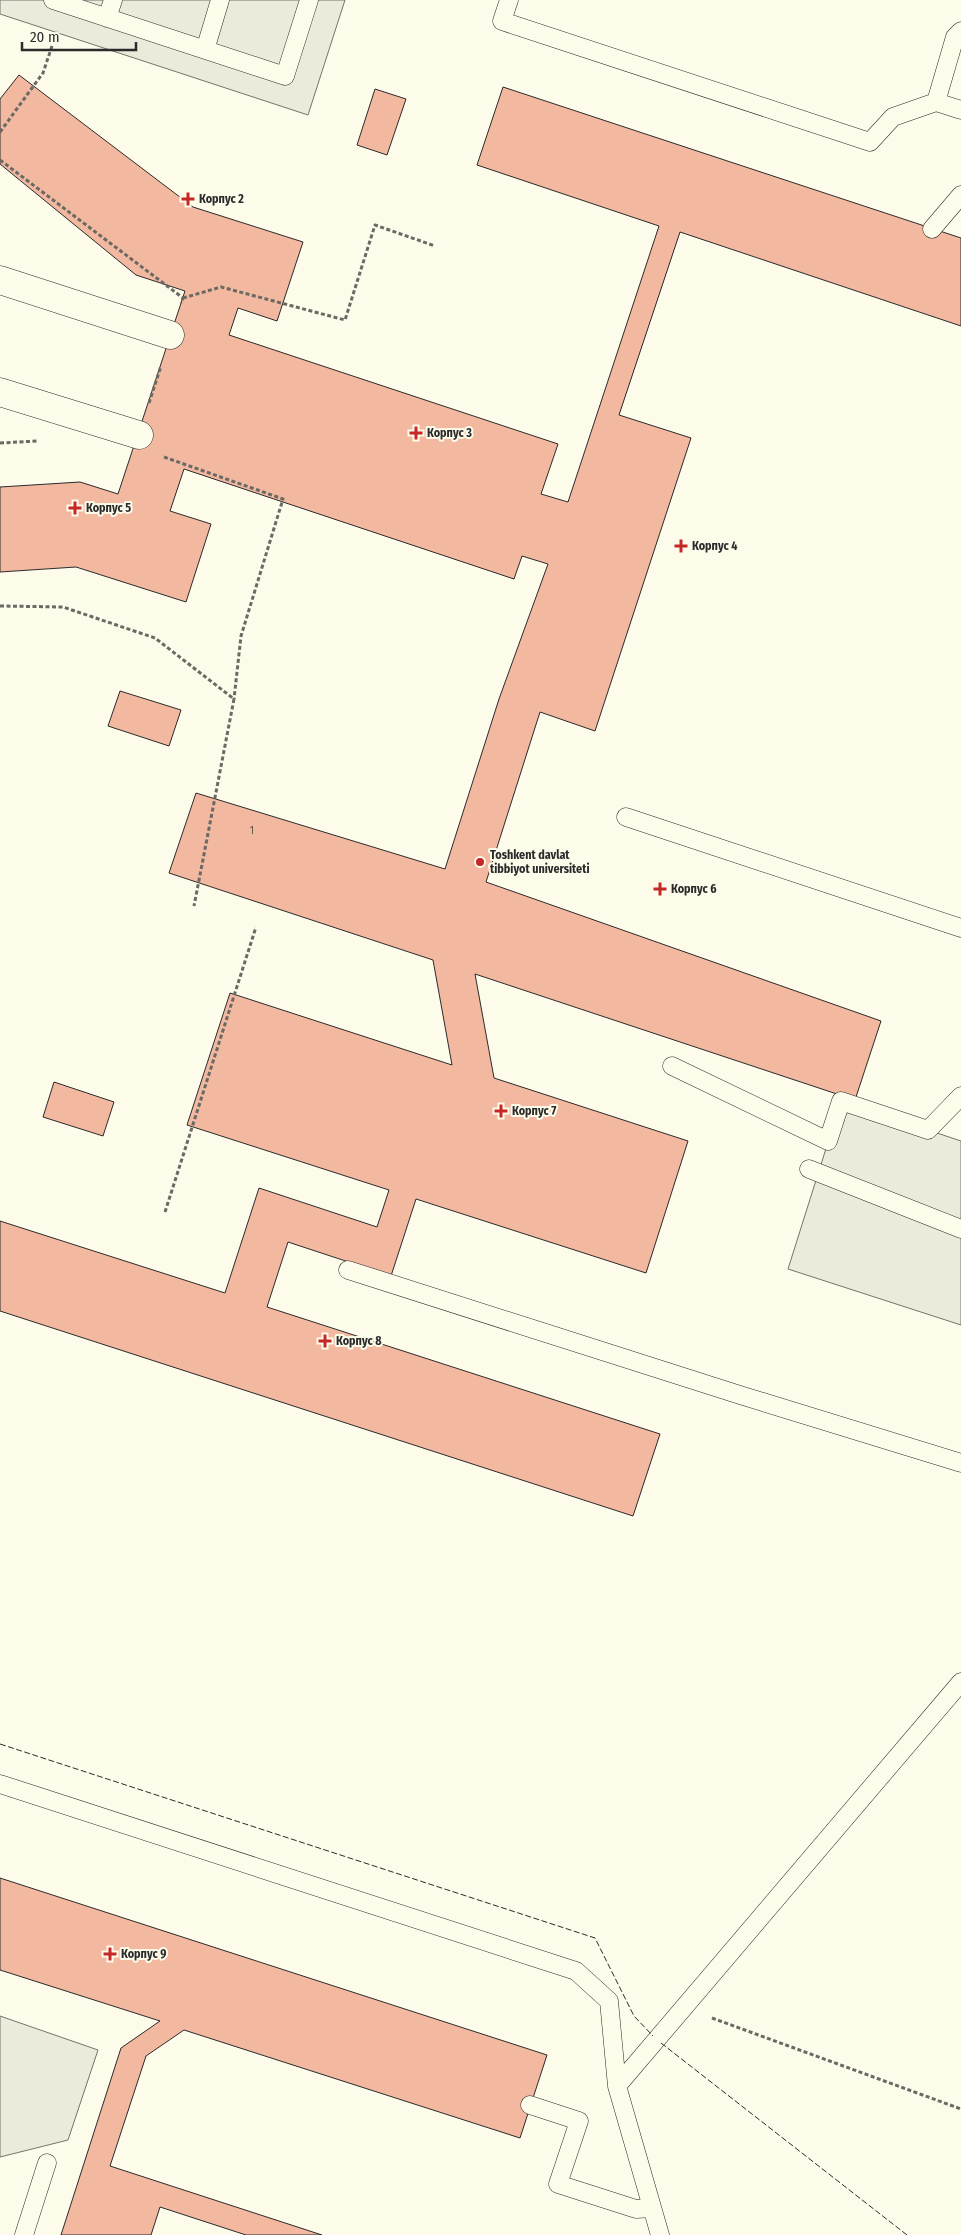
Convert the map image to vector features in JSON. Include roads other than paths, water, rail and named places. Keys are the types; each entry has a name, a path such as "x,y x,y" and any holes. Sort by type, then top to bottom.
{"street":[{"path":"0,280 170,336"},
{"path":"0,392 139,435"}],"lane":[{"path":"107,18 113,0"},
{"path":"205,50 220,0"},
{"path":"60,2 285,76 309,0"},
{"path":"509,0 502,21 870,142 893,116 936,102 961,110"},
{"path":"936,102 955,37 961,31"},
{"path":"932,229 961,194"},
{"path":"626,816 961,928"},
{"path":"672,1066 828,1141 841,1101 928,1130 961,1096"},
{"path":"809,1169 961,1229"},
{"path":"348,1270 740,1395 961,1463"},
{"path":"617,2086 961,1682"},
{"path":"0,1784 576,1972 609,2001 617,2086 660,2235"},
{"path":"530,2105 579,2121 558,2184 636,2209 652,2208"},
{"path":"24,2235 47,2163"}],"place":[{"name":"Корпус 2","path":"188,199"},
{"name":"Корпус 3","path":"416,433"},
{"name":"Корпус 5","path":"75,508"},
{"name":"Корпус 4","path":"681,546"},
{"name":"Toshkent davlat tibbiyot universiteti","path":"480,862"},
{"name":"Корпус 6","path":"660,889"},
{"name":"Корпус 7","path":"501,1111"},
{"name":"Корпус 8","path":"325,1341"},
{"name":"Корпус 9","path":"110,1954"}]}
